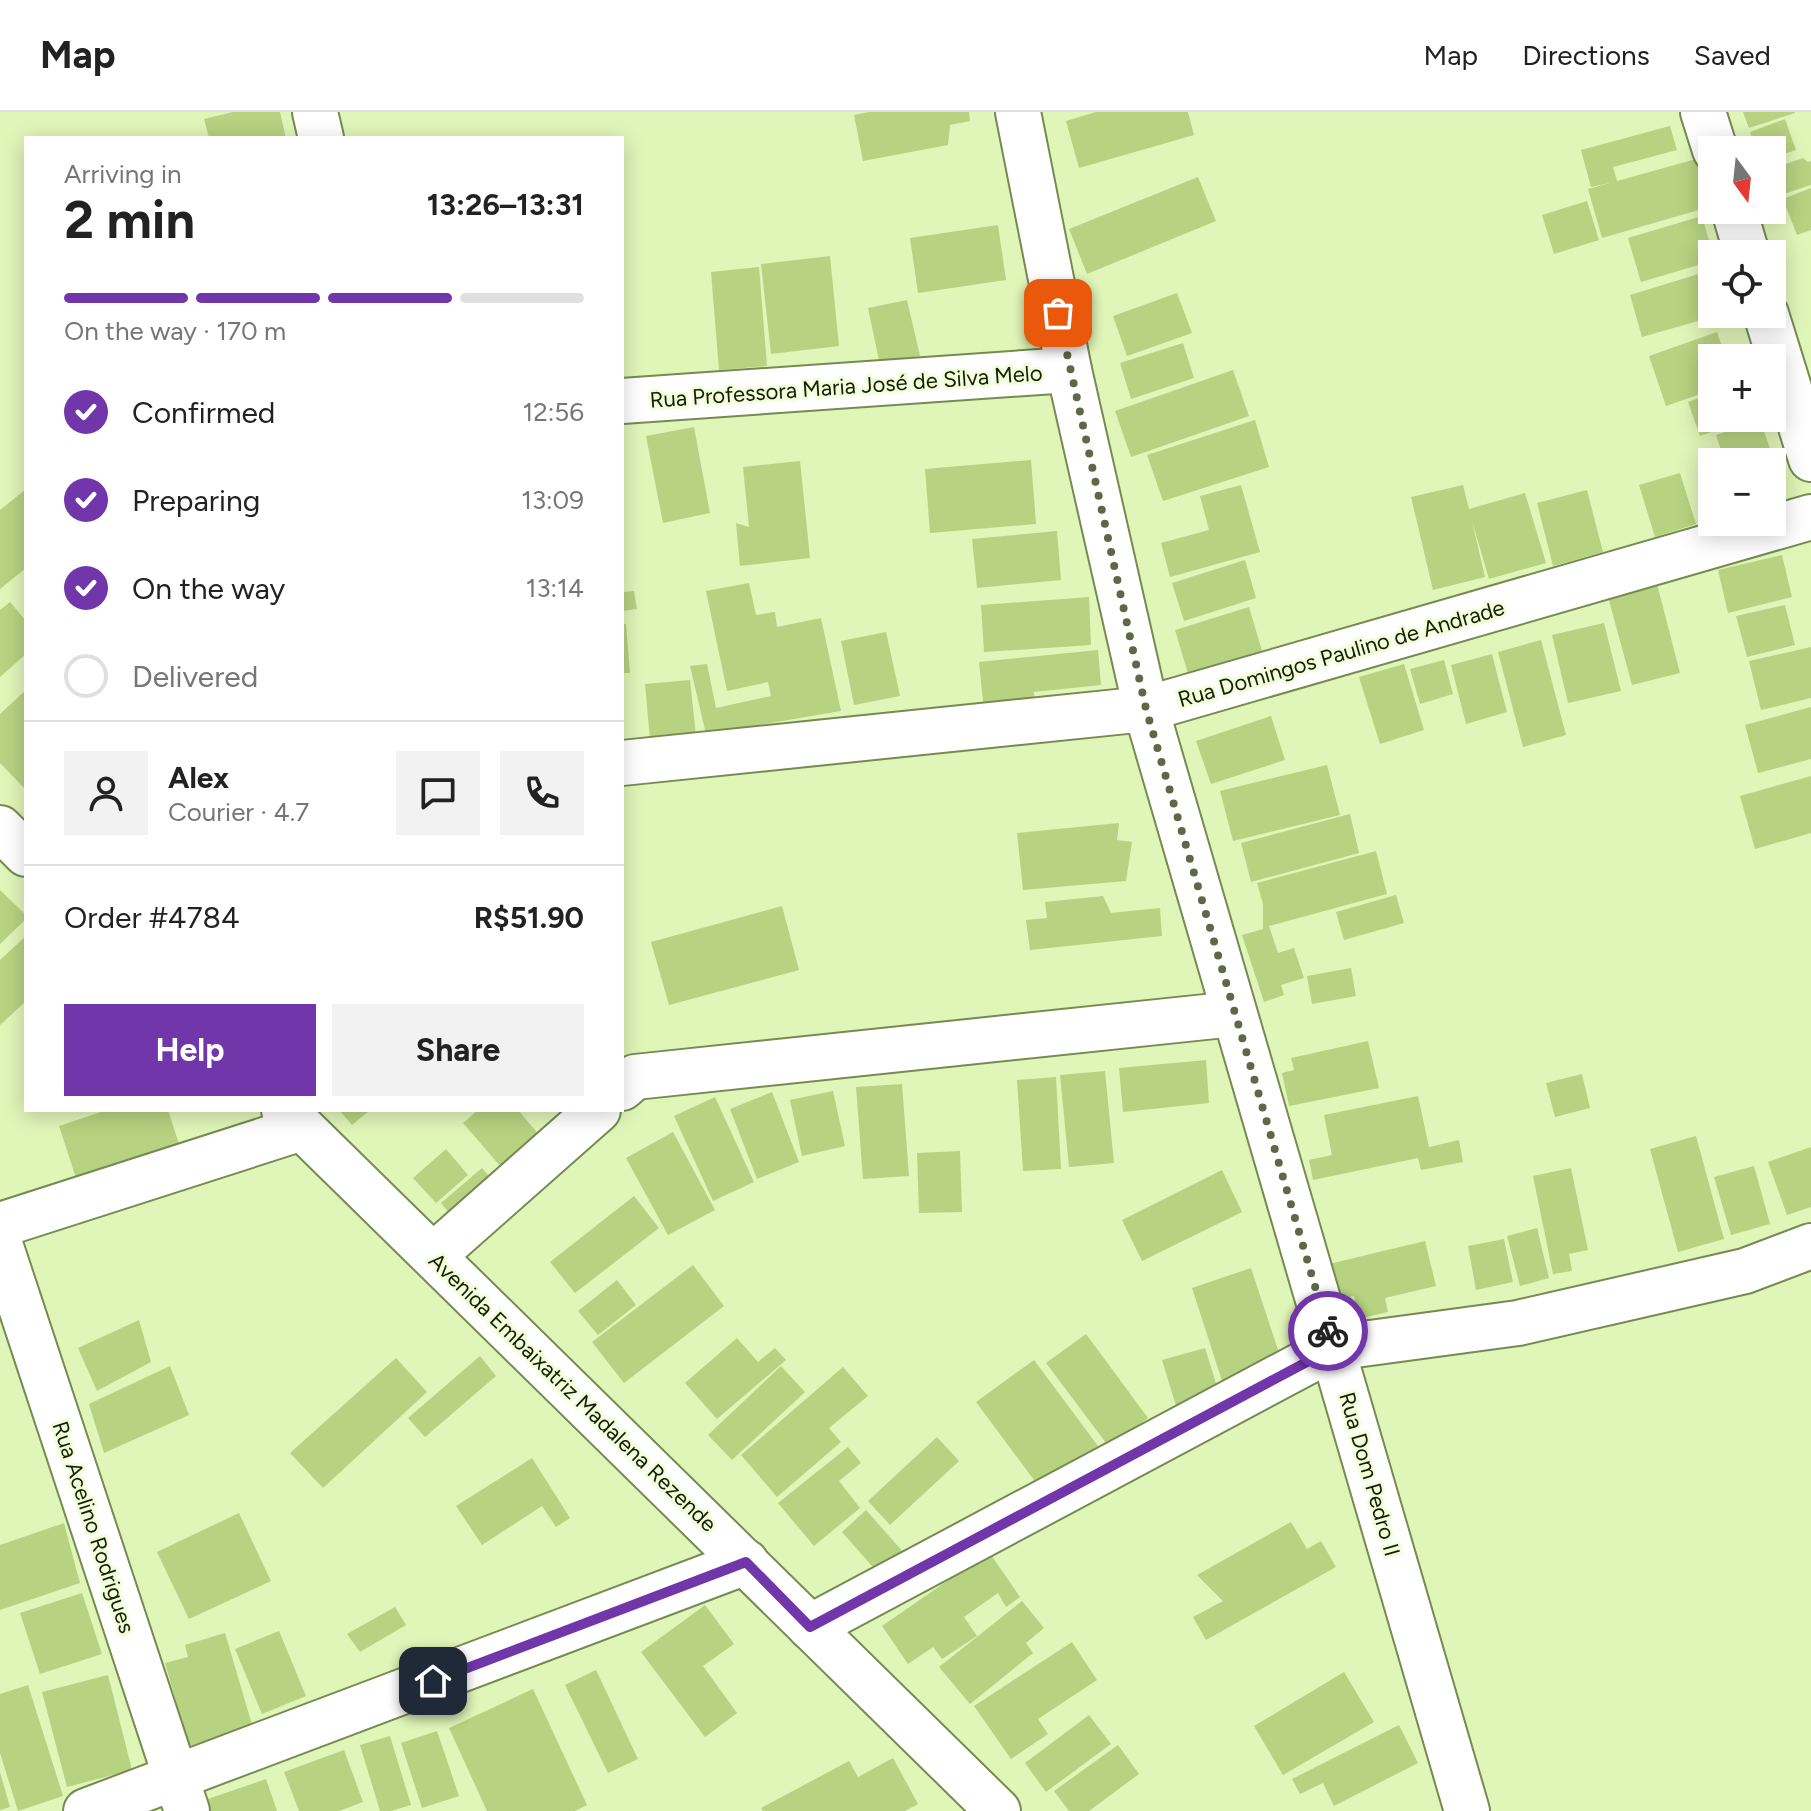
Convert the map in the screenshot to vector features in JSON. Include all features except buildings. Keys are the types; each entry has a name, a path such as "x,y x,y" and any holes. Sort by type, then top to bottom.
{"street":[{"path":"315,112 321,136"},
{"name":"Rua Dom Pedro II","path":"1018,112 1069,370 1146,709 1467,1811"},
{"path":"1703,112 1711,136"},
{"path":"1770,328 1811,459"},
{"name":"Rua Professora Maria José de Silva Melo","path":"624,401 1069,370"},
{"name":"Rua Domingos Paulino de Andrade","path":"624,763 1146,709 1811,517"},
{"path":"0,828 24,852"},
{"path":"626,1074 1234,1014"},
{"path":"434,1255 596,1112"},
{"path":"0,1225 293,1119"},
{"name":"Avenida Embaixatriz Madalena Rezende","path":"293,1119 746,1562 964,1792 998,1811"},
{"name":"Rua Acelino Rodrigues","path":"0,1244 182,1794"},
{"path":"810,1627 1333,1348 1518,1323 1745,1271 1811,1246"},
{"path":"86,1811 182,1794 746,1562"}],"way so far":[{"path":"1058,313 1146,709 1328,1331"}],"route":[{"path":"433,1681 746,1562 810,1627 1333,1348 1328,1331"}]}
